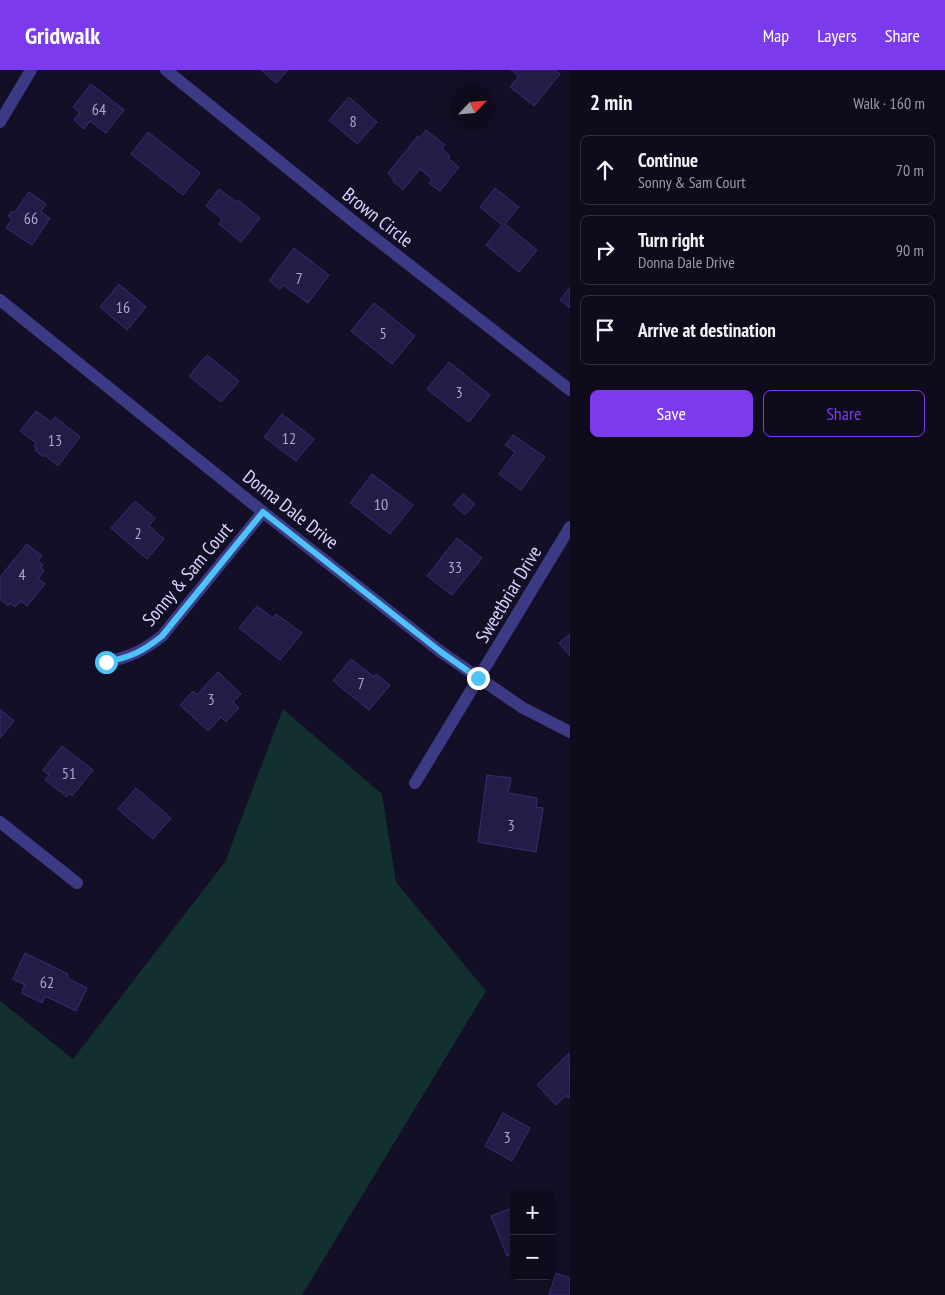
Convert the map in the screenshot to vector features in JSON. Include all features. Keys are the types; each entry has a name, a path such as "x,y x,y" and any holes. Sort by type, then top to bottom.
{"street":[{"path":"0,122 31,70"},
{"name":"Brown Circle","path":"166,70 358,225 570,390"},
{"name":"Donna Dale Drive","path":"0,300 263,512 441,652 523,708 570,732"},
{"name":"Sonny & Sam Court","path":"106,662 126,658 146,649 162,636 263,512"},
{"name":"Sweetbriar Drive","path":"415,783 570,526"},
{"path":"0,822 77,884"}],"green space":[{"path":"283,709 382,794 396,882 486,991 302,1295 0,1295 0,1001 73,1059 225,862"}],"building":[{"path":"261,70 288,70 276,83"},
{"path":"511,70 555,70 560,74 534,106 510,87 519,76"},
{"path":"91,84 124,110 106,133 90,121 84,129 74,120 80,113 73,107"},
{"path":"349,97 377,122 357,144 329,120"},
{"path":"426,130 445,145 442,149 450,156 448,158 459,167 440,191 429,183 432,179 420,169 403,190 393,181 394,179 388,173 418,136 419,138"},
{"path":"148,132 200,173 183,195 131,154"},
{"path":"495,188 519,207 505,224 537,250 519,272 486,245 502,225 480,207"},
{"path":"219,189 236,202 238,200 260,218 241,242 219,224 222,219 206,206"},
{"path":"29,192 46,204 41,212 50,218 32,245 6,228 12,219 8,216 12,211 14,213"},
{"path":"294,248 329,275 308,303 283,285 280,289 269,281"},
{"path":"119,284 146,307 127,330 100,307"},
{"path":"570,287 570,308 560,300"},
{"path":"374,303 415,336 392,364 351,331"},
{"path":"207,355 239,381 221,402 189,376"},
{"path":"449,362 490,395 469,422 427,389"},
{"path":"36,411 51,422 55,417 80,437 58,466 45,455 44,457 35,450 37,449 34,446 36,443 20,431"},
{"path":"282,414 314,439 296,461 264,437"},
{"path":"513,435 545,457 521,490 499,474 515,452 505,445"},
{"path":"372,474 413,505 390,534 350,503"},
{"path":"463,494 475,504 465,515 453,505"},
{"path":"135,501 155,518 149,526 164,539 147,559 111,528"},
{"path":"457,538 482,558 452,595 427,576"},
{"path":"27,544 42,556 38,561 43,565 41,567 44,571 38,578 45,584 27,606 21,601 15,607 10,603 8,606 0,599 0,577"},
{"path":"257,606 273,618 276,614 302,633 280,660 239,628"},
{"path":"570,634 570,656 559,643"},
{"path":"351,659 374,677 376,674 390,685 369,710 333,681"},
{"path":"218,672 241,694 233,702 239,708 226,722 221,717 208,731 180,705 193,691 197,695"},
{"path":"0,709 14,721 0,738"},
{"path":"62,746 93,770 72,796 70,794 67,797 45,780 49,775 43,770"},
{"path":"487,775 511,778 508,793 537,798 536,807 543,808 536,852 478,842"},
{"path":"136,788 171,818 153,839 118,809"},
{"path":"25,953 68,974 67,978 87,988 76,1011 45,996 42,1003 21,993 25,985 13,979"},
{"path":"569,1053 570,1097 568,1098 567,1095 556,1105 537,1085"},
{"path":"503,1113 530,1128 512,1161 485,1146"},
{"path":"510,1209 510,1255 507,1256 491,1216"},
{"path":"556,1273 570,1278 570,1295 549,1295"}],"route":[{"path":"106,662 126,658 146,649 162,636 263,512 441,652 478,678"}]}
